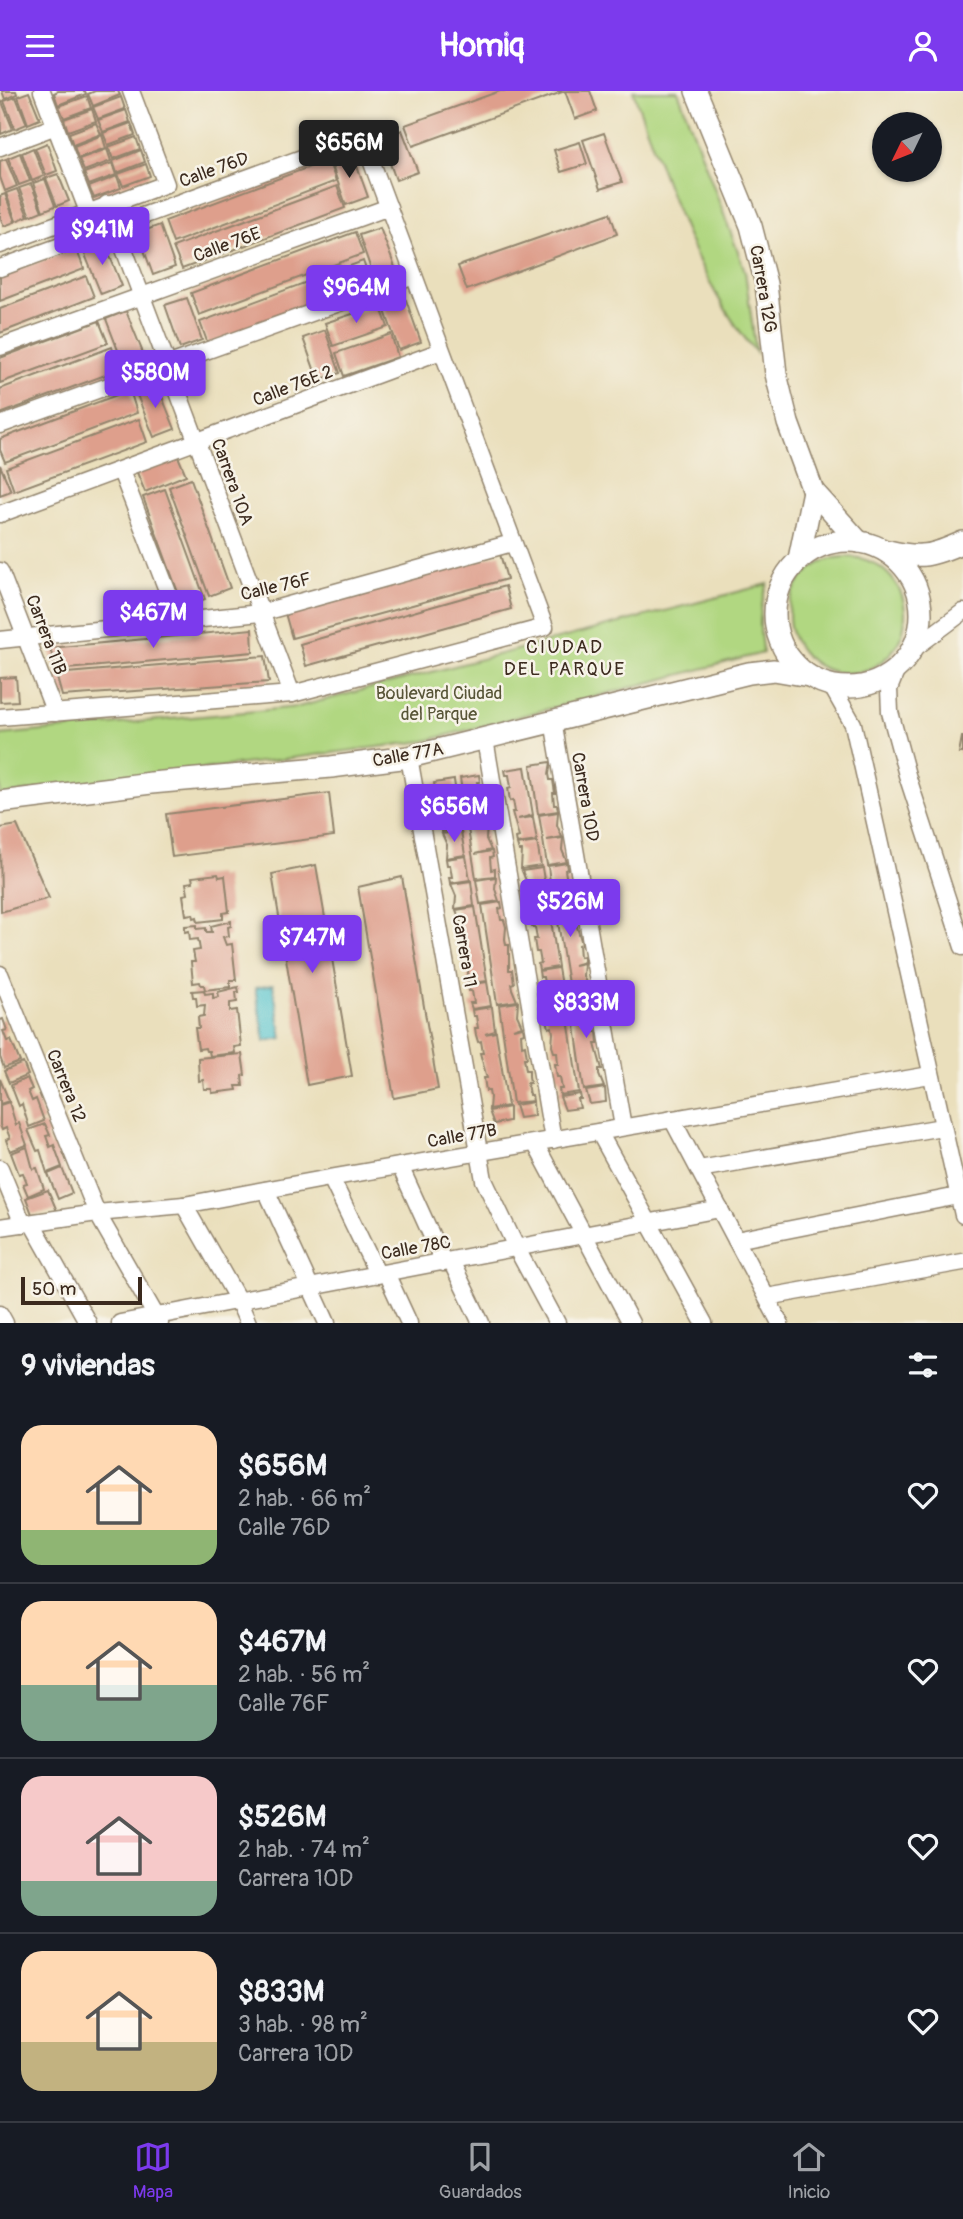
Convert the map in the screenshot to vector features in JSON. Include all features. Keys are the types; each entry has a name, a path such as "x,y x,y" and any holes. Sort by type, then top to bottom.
{"street":[{"path":"42,91 88,212"},
{"name":"Calle 76D","path":"0,245 166,184 131,91"},
{"name":"Carrera 12G","path":"696,91 751,226 766,284 776,373 788,423 813,491 859,542"},
{"path":"0,147 56,126"},
{"name":"Calle 76D","path":"0,268 362,136 389,207"},
{"name":"Carrera 10A","path":"107,204 292,694"},
{"path":"0,717 292,694 545,627 389,207"},
{"name":"Calle 76E","path":"0,347 389,207"},
{"path":"0,425 414,276"},
{"name":"Calle 76E 2","path":"0,514 441,351"},
{"path":"121,471 179,621"},
{"path":"799,559 813,491"},
{"path":"897,669 878,681 855,687 831,685 809,676 792,661 781,642 775,620 777,597 785,576 799,559 817,548 838,542 859,542 911,557 924,557 963,542"},
{"name":"Calle 76F","path":"0,640 260,613 512,543"},
{"path":"882,550 901,564 914,583 920,605 920,629 912,650"},
{"name":"Carrera 11B","path":"0,571 55,713"},
{"path":"963,612 912,650 897,669 889,689 890,712 907,775 963,947"},
{"name":"Calle 77A","path":"0,802 151,783 331,767 409,757 750,673 774,670 809,676"},
{"path":"831,685 853,724 963,1215"},
{"name":"Carrera 10D","path":"553,721 623,1127"},
{"path":"485,739 553,1140"},
{"name":"Carrera 11","path":"409,757 484,1180 557,1323"},
{"name":"Carrera 12","path":"0,974 97,1213 159,1320"},
{"name":"Calle 77B","path":"0,1227 97,1213 184,1205 930,1075"},
{"path":"672,1119 780,1323"},
{"path":"699,1170 942,1127"},
{"path":"599,1132 704,1323"},
{"path":"535,1143 631,1323"},
{"path":"400,1166 447,1262 481,1323"},
{"path":"0,1168 27,1223 88,1323"},
{"path":"331,1178 409,1323"},
{"path":"266,1190 327,1323"},
{"path":"736,1240 958,1196"},
{"path":"184,1205 238,1300 248,1323"},
{"name":"Calle 78C","path":"120,1323 159,1320 238,1300 720,1209"},
{"path":"767,1297 963,1262"},
{"path":"0,1314 5,1323"}],"green space":[{"path":"633,91 678,91 745,271 756,352 715,293 699,260 670,193"},
{"path":"847,557 869,562 888,574 900,593 905,615 900,637 888,656 869,668 847,673 825,668 806,656 794,637 789,615 794,593 806,574 825,562"},
{"name":"Boulevard Ciudad del Parque","path":"768,584 760,618 763,653 425,741 0,795 0,735 298,707"}],"water":[{"path":"273,985 282,1038 265,1041 255,988"}],"building":[{"path":"2,91 16,91 17,94 5,99"},
{"path":"85,91 86,94 58,105 54,93"},
{"path":"95,91 118,91 120,95 93,106 88,94"},
{"path":"500,91 565,91 413,146 405,125"},
{"path":"565,91 590,91 597,111 575,119"},
{"path":"29,92 40,119 28,124 18,96"},
{"path":"87,96 91,108 64,118 59,106"},
{"path":"16,97 27,124 15,129 4,101"},
{"path":"121,97 125,109 98,119 93,107"},
{"path":"2,102 13,129 1,134 0,103"},
{"path":"92,109 96,121 68,131 64,119"},
{"path":"126,110 130,122 103,132 98,120"},
{"path":"96,123 101,134 73,145 69,133"},
{"path":"131,123 135,135 108,145 103,133"},
{"path":"402,130 418,172 396,180 381,138"},
{"path":"604,133 622,182 600,189 583,140"},
{"path":"102,135 106,148 78,158 74,146"},
{"path":"136,137 140,149 113,159 108,147"},
{"path":"580,142 587,164 561,172 554,150"},
{"path":"47,143 57,171 46,175 35,148"},
{"path":"33,148 44,176 32,181 22,153"},
{"path":"107,149 111,161 84,171 79,159"},
{"path":"141,150 145,162 117,173 113,161"},
{"path":"20,153 30,181 19,185 8,158"},
{"path":"353,155 368,197 346,205 331,163"},
{"path":"6,159 17,186 5,191 0,177 0,161"},
{"path":"328,160 336,181 173,243 165,221"},
{"path":"112,163 116,175 89,185 84,173"},
{"path":"146,164 150,176 123,186 118,174"},
{"path":"58,174 69,201 57,206 46,178"},
{"path":"117,176 121,188 94,198 89,187"},
{"path":"45,179 55,206 43,211 33,183"},
{"path":"31,184 42,211 30,216 19,188"},
{"path":"337,186 345,208 182,269 173,247"},
{"path":"17,189 28,216 16,221 6,193"},
{"path":"5,194 15,222 4,226 0,217 0,196"},
{"path":"610,213 617,234 467,290 458,266"},
{"path":"160,225 175,267 153,275 138,233"},
{"path":"380,228 396,270 374,278 359,235"},
{"path":"355,232 363,254 199,315 191,293"},
{"path":"103,239 122,286 101,294 82,247"},
{"path":"76,248 84,269 0,301 0,276"},
{"path":"363,261 371,283 208,344 200,322"},
{"path":"86,276 94,297 0,333 0,309"},
{"path":"187,298 202,340 180,348 165,305"},
{"path":"406,300 421,342 399,350 384,308"},
{"path":"380,305 388,327 333,346 325,323"},
{"path":"126,311 145,358 124,366 106,319"},
{"path":"99,321 108,343 0,383 0,358"},
{"path":"325,330 340,373 318,380 303,338"},
{"path":"391,334 398,357 344,376 336,353"},
{"path":"112,347 119,370 0,414 0,389"},
{"path":"156,382 175,429 154,437 135,390"},
{"path":"130,390 137,413 5,462 0,450 0,439"},
{"path":"139,419 147,442 14,491 6,468"},
{"path":"177,454 186,475 145,492 136,470"},
{"path":"0,465 11,491 0,495"},
{"path":"191,479 230,588 209,596 169,487"},
{"path":"165,489 205,599 183,606 143,497"},
{"path":"500,554 507,579 292,638 285,613"},
{"path":"505,586 511,609 306,666 300,644"},
{"path":"252,629 253,652 56,670 50,648"},
{"path":"265,656 269,682 62,696 56,674"},
{"path":"16,677 18,701 0,702 0,678"},
{"path":"962,737 963,753 959,753"},
{"path":"551,762 549,774 550,780 553,780 554,805 557,805 558,811 538,814 531,765"},
{"path":"525,767 533,815 518,819 533,817 537,841 517,844 516,838 519,837 512,812 515,812 508,788 511,787 509,775 506,775 505,770"},
{"path":"479,775 480,782 477,782 484,807 481,807 487,825 467,827 460,778"},
{"path":"454,780 461,829 442,832 443,820 437,801 440,801 434,783"},
{"path":"329,793 334,836 172,857 166,814"},
{"path":"558,812 557,825 562,837 547,840 563,838 562,850 567,862 547,865 539,815"},
{"path":"17,825 49,898 1,912 0,828"},
{"path":"487,826 486,839 491,850 475,854 492,851 491,870 495,869 495,876 476,878 468,829"},
{"path":"461,831 465,855 446,858 447,845 442,834"},
{"path":"537,842 541,866 521,869 522,851 519,851 517,845"},
{"path":"466,856 470,880 450,883 450,865 447,865 446,859"},
{"path":"567,863 567,882 570,881 571,887 551,890 548,866"},
{"path":"316,865 352,1076 307,1085 272,874"},
{"path":"542,868 546,892 526,895 527,883 522,871"},
{"path":"218,874 219,877 225,876 229,912 223,913 223,919 198,922 193,914 186,915 183,895 188,894 186,883 193,882 192,877"},
{"path":"402,877 438,1089 394,1098 358,887"},
{"path":"496,877 495,889 499,901 480,904 476,880"},
{"path":"471,881 474,906 455,909 456,896 451,884"},
{"path":"573,888 571,901 577,913 578,919 575,920 582,944 579,945 580,957 584,956 584,962 574,965 584,963 583,976 588,987 569,990 553,891"},
{"path":"547,893 558,967 539,970 538,964 541,963 539,952 536,952 534,939 537,939 530,914 533,914 527,896"},
{"path":"501,902 502,908 499,909 501,920 504,920 506,927 509,970 512,970 514,983 511,984 517,1001 497,1004 482,905"},
{"path":"475,907 487,981 468,984 468,965 464,966 463,953 466,952 464,941 461,941 459,928 462,928 456,910"},
{"path":"231,921 231,926 228,927 229,936 223,937 226,945 232,944 236,980 230,980 230,987 205,990 200,982 193,983 193,951 200,950 198,939 190,940 185,926 197,925 197,929 206,928 206,932 212,932 211,926"},
{"path":"558,968 562,992 543,995 543,977 540,977 539,971"},
{"path":"487,982 491,1006 472,1009 472,991 469,991 468,985"},
{"path":"238,987 237,1002 230,1003 230,1011 237,1010 241,1046 234,1047 235,1053 210,1056 205,1048 198,1049 195,1028 199,1028 198,1017 204,1016 205,1005 197,1006 192,991 204,990 205,994 213,993 213,998 219,997 218,992"},
{"path":"589,989 590,995 587,995 589,1007 592,1007 594,1013 595,1019 592,1020 598,1044 595,1044 602,1069 599,1069 599,1075 604,1087 584,1090 570,991"},
{"path":"563,993 567,1018 556,1020 568,1019 579,1092 560,1095 559,1089 562,1089 555,1064 558,1064 557,1052 554,1052 552,1046 552,1027 549,1028 546,1015 549,1014 548,1002 544,1003 544,997"},
{"path":"518,1002 517,1015 522,1026 513,1029 523,1027 522,1046 525,1045 527,1058 524,1058 530,1083 527,1083 533,1101 513,1103 499,1005"},
{"path":"492,1007 495,1031 485,1034 496,1032 508,1106 489,1109 490,1097 484,1078 487,1078 480,1053 483,1053 481,1041 478,1042 476,1016 473,1016 472,1010"},
{"path":"3,1019 7,1030 3,1031 7,1041 11,1040 20,1062 4,1068 0,1057 0,1020"},
{"path":"242,1054 245,1075 242,1076 243,1086 236,1086 237,1090 212,1093 212,1089 204,1089 203,1080 199,1081 198,1058"},
{"path":"23,1063 28,1075 9,1083 4,1071"},
{"path":"27,1078 32,1089 28,1091 32,1101 36,1099 44,1121 29,1127 22,1104 19,1106 11,1085"},
{"path":"0,1079 9,1101 0,1104"},
{"path":"605,1088 606,1102 590,1104 586,1091"},
{"path":"580,1094 580,1108 565,1110 560,1097"},
{"path":"9,1102 16,1125 19,1123 27,1145 10,1151 6,1140 10,1138 6,1128 2,1130 0,1125 0,1105"},
{"path":"533,1102 534,1116 519,1118 515,1105"},
{"path":"509,1107 509,1121 494,1124 489,1111"},
{"path":"45,1124 50,1135 46,1136 50,1147 54,1145 62,1167 47,1173 40,1150 37,1151 28,1130"},
{"path":"27,1147 33,1169 37,1168 44,1189 28,1196 23,1184 27,1183 23,1173 19,1174 11,1153"},
{"path":"62,1168 72,1193 58,1199 48,1174"},
{"path":"48,1190 57,1211 32,1214 26,1198"}],"district":[{"name":"CIUDAD DEL PARQUE","path":"565,658"}]}
